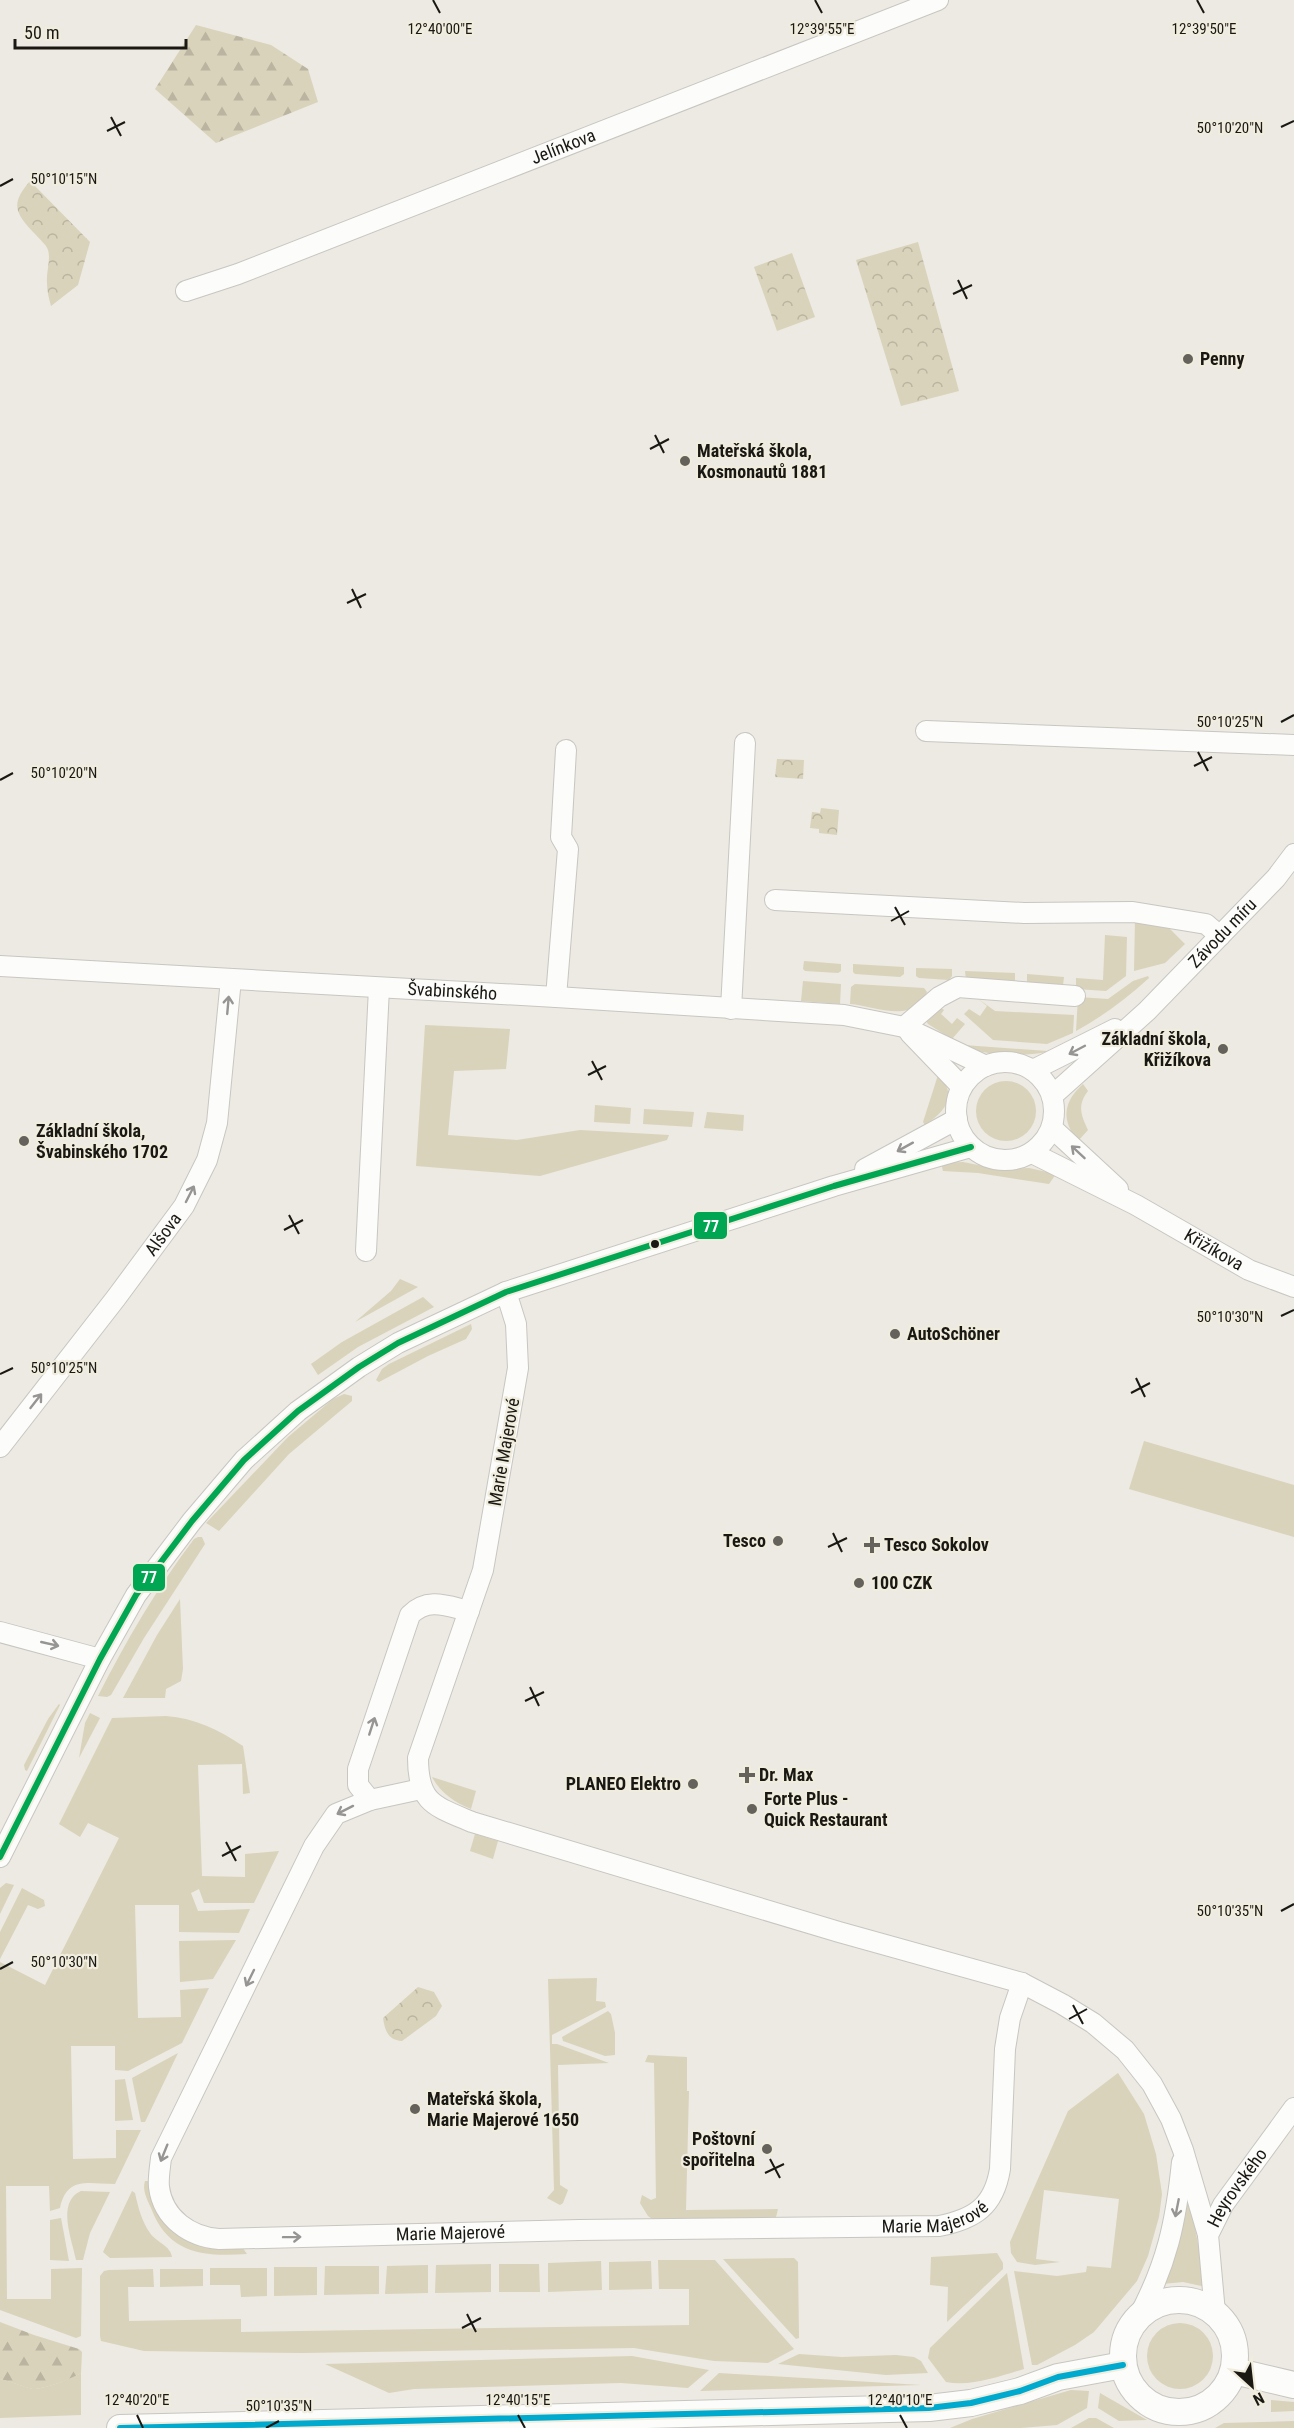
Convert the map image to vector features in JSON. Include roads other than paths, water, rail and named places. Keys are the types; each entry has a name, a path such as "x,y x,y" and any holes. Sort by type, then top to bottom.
{"street":[{"name":"Jelínkova","path":"186,291 238,274 938,0"},
{"path":"926,732 1294,745"},
{"path":"730,1009 745,743"},
{"path":"556,997 568,849 561,837 566,750"},
{"name":"Závodu míru","path":"1052,1096 1147,1011 1276,878 1294,854"},
{"path":"775,900 1024,913 1133,912 1206,924 1220,936"},
{"name":"Švabinského","path":"0,966 844,1015 904,1027 986,1066"},
{"name":"Alšova","path":"0,1447 184,1206 207,1160 217,1123 231,979"},
{"path":"962,1087 904,1027 939,997 958,987 1076,996"},
{"path":"366,1251 380,988"},
{"name":"Závodu míru","path":"1033,1070 1069,1054 1147,1011"},
{"path":"1002,1062 1033,1070 1045,1082 1052,1096 1055,1112 1052,1128 1044,1142 1032,1153 1016,1159 1000,1161 985,1156 971,1147 962,1134 957,1119 957,1102 962,1087 973,1074 986,1066 1002,1062"},
{"path":"834,1186 957,1119"},
{"name":"Křižíkova","path":"1052,1128 1136,1205"},
{"path":"0,1857 100,1659 136,1595 192,1521 244,1460 298,1411 359,1367 398,1343 506,1292 834,1186 971,1147"},
{"name":"Křižíkova","path":"1032,1153 1136,1205 1249,1270 1294,1287"},
{"name":"Marie Majerové","path":"506,1292 516,1324 518,1368 483,1570 417,1758 421,1790 370,1800 336,1814 314,1846 161,2158 159,2189 162,2199 178,2223 186,2230 203,2238 928,2226 959,2222 974,2214 990,2200 997,2185 1000,2169 1005,2049 1010,2018 1022,1983"},
{"path":"370,1800 358,1785 358,1769 410,1615 418,1606 429,1603 470,1611"},
{"path":"0,1632 100,1659"},
{"path":"421,1790 431,1802 442,1809 472,1822 828,1929 1022,1983 1093,2023 1125,2050 1152,2084 1171,2119 1183,2150 1208,2235"},
{"name":"Heyrovského","path":"1215,2313 1208,2235 1223,2205 1294,2108"},
{"path":"1138,2318 1151,2307 1167,2301 1185,2300 1201,2304 1215,2313 1226,2325 1233,2341 1234,2371 1223,2391 1209,2403 1192,2410 1174,2412 1156,2407 1141,2397 1129,2383 1123,2365 1123,2348 1128,2332 1155,2286 1168,2250 1178,2202 1183,2150"},
{"path":"120,2428 929,2408 971,2403 1020,2391 1058,2377 1123,2365"},
{"path":"1234,2371 1294,2385"}],"place":[{"name":"Penny","path":"1188,359"},
{"name":"Mateřská škola, Kosmonautů 1881","path":"685,461"},
{"name":"Základní škola, Křižíkova","path":"1223,1049"},
{"name":"Základní škola, Švabinského 1702","path":"24,1141"},
{"name":"AutoSchöner","path":"895,1334"},
{"name":"Tesco","path":"778,1541"},
{"name":"Tesco Sokolov","path":"872,1545"},
{"name":"100 CZK","path":"859,1583"},
{"name":"Dr. Max","path":"747,1775"},
{"name":"PLANEO Elektro","path":"693,1784"},
{"name":"Forte Plus - Quick Restaurant","path":"752,1809"},
{"name":"Mateřská škola, Marie Majerové 1650","path":"415,2109"},
{"name":"Poštovní spořitelna","path":"767,2149"}]}
